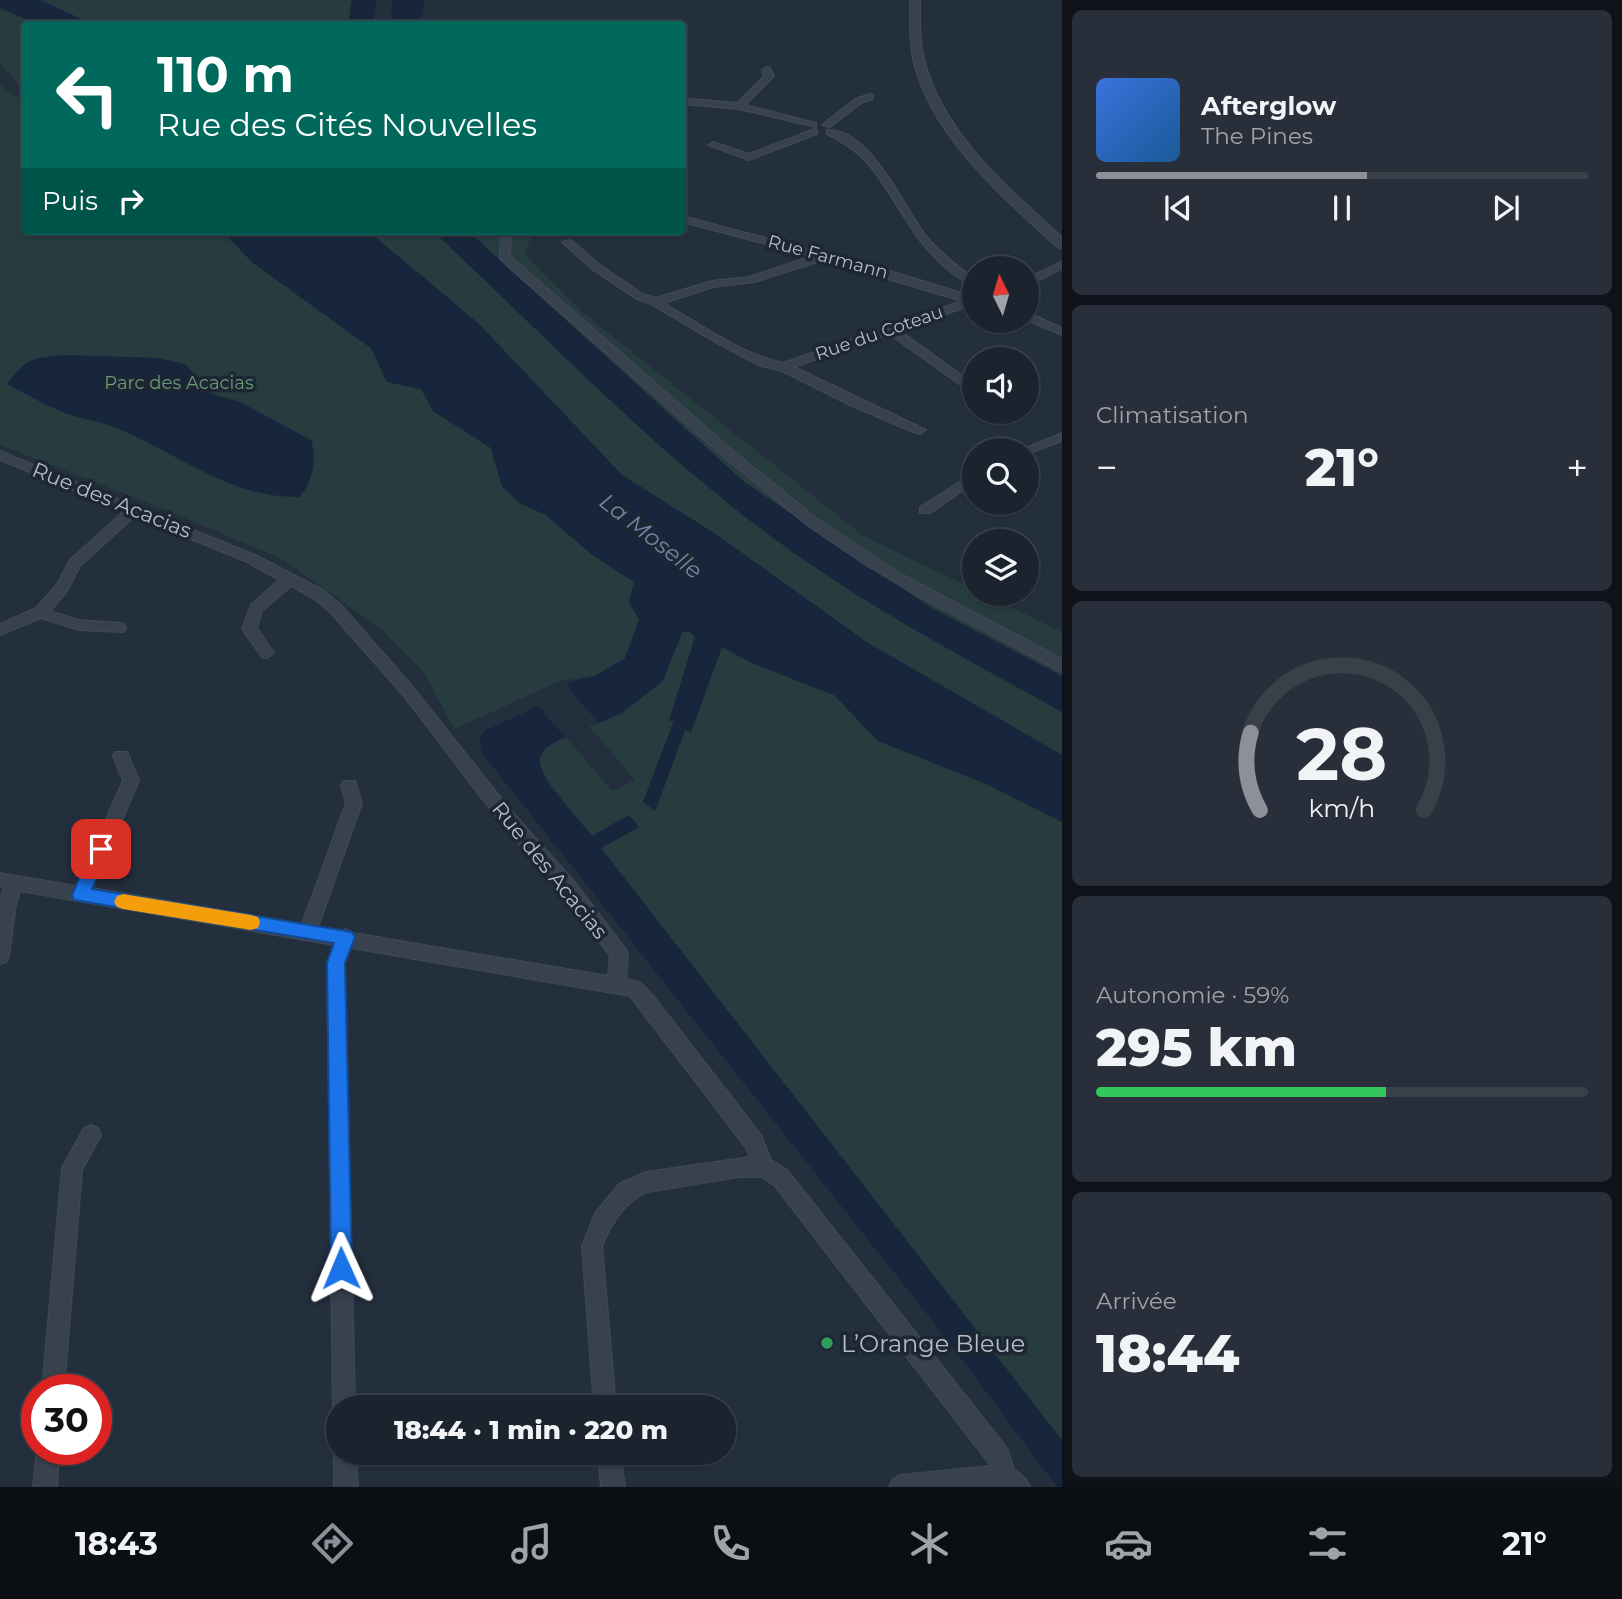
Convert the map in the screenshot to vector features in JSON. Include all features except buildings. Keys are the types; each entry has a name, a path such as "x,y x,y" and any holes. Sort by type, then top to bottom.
{"street":[{"path":"915,0 920,65 957,138 996,182 1062,244"},
{"path":"739,106 769,76 767,70"},
{"path":"828,129 858,101 870,96"},
{"path":"686,101 739,106 813,129 828,129 875,163 919,235 939,257 962,274"},
{"path":"713,145 749,157 813,129"},
{"name":"Rue Farmann","path":"686,220 825,256 962,296"},
{"path":"506,235 504,257 554,304 747,471 808,519 872,562 1062,666"},
{"path":"567,242 596,267 639,296 655,302 717,339 765,363 784,367 920,430"},
{"path":"655,302 712,284 750,280 825,256"},
{"path":"1040,277 1062,265"},
{"path":"1040,281 1062,278"},
{"name":"Rue du Coteau","path":"784,367 962,305"},
{"path":"1040,322 1062,332"},
{"path":"890,329 962,382"},
{"path":"1039,446 1062,437"},
{"name":"Rue des Acacias","path":"0,455 250,558 318,594 335,608 408,691 506,817 567,886 619,954 616,985"},
{"path":"925,510 962,484"},
{"path":"0,630 41,612 61,589 75,563 134,509"},
{"path":"267,653 250,629 256,609 290,578"},
{"path":"41,612 55,620 73,625 119,628"},
{"path":"80,895 131,781 121,756"},
{"path":"308,932 354,803 349,786"},
{"path":"0,956 7,882 346,937 635,989 754,1142 762,1167"},
{"path":"344,1395 336,963 346,937"},
{"path":"55,1374 72,1168 91,1135"},
{"path":"604,1395 592,1246 603,1219 626,1191 646,1182 738,1167 762,1167 781,1178 999,1456 1012,1482 901,1487"},
{"path":"45,1487 47,1465"},
{"path":"345,1465 346,1487"},
{"path":"610,1465 613,1487"}],"green space":[{"path":"40,0 352,0 348,21 86,21"},
{"path":"0,8 30,21 21,21 21,88 0,63"},
{"name":"Parc des Acacias","path":"0,85 21,100 21,235 226,235 253,263 371,348 387,382 422,389 433,411 491,448 493,461 521,504 544,514 590,553 634,582 629,602 639,619 625,658 595,676 560,681 454,729 424,672 380,628 282,559 0,445"},
{"path":"373,235 437,235 672,457 747,519 906,625 1062,712 1062,755 868,643 717,535 622,475 478,323"},
{"path":"472,235 532,235 525,254 587,316 862,535 962,584 962,606 1009,606 1062,632 1062,676 930,607 744,482"},
{"path":"682,632 690,632 695,637 669,720 674,721 643,802 656,810 685,730 691,731 722,647 752,663 834,695 878,741 984,783 1062,822 1062,1441 601,848 639,827 629,816 592,836 541,773 540,759 546,747 566,737 612,791 635,780 589,726 599,723 678,645"}],"water":[{"path":"0,0 40,0 86,21 30,21 0,8"},
{"path":"352,0 377,0 374,21 348,21"},
{"path":"393,0 425,0 421,21 390,21"},
{"name":"La Moselle","path":"226,235 373,235 478,323 622,475 717,535 868,643 1062,755 1062,822 984,783 878,741 834,695 752,663 722,647 691,732 685,730 655,811 643,802 674,721 669,721 695,637 690,632 682,632 663,681 622,713 599,723 569,689 568,682 595,676 625,658 639,620 629,602 634,582 590,553 544,514 521,504 502,487 491,448 433,411 421,389 387,382 371,348 253,263"},
{"path":"437,235 472,235 744,482 930,607 1062,676 1062,712 940,644 821,572 705,484 625,414"},
{"path":"64,355 159,358 185,364 212,394 238,401 311,440 314,463 308,485 299,497 250,490 204,472 116,428 58,410 7,384 25,364 44,357"},
{"path":"538,706 565,737 547,747 540,758 545,776 552,787 592,836 629,815 639,827 601,848 1062,1440 1062,1487 1057,1487 946,1338 482,753 479,741 484,731"}],"slow traffic":[{"path":"123,902 251,922"}],"place":[{"name":"L’Orange Bleue","path":"827,1343"}],"route":[{"path":"101,849 80,895 346,937 336,963 341,1268"}]}
